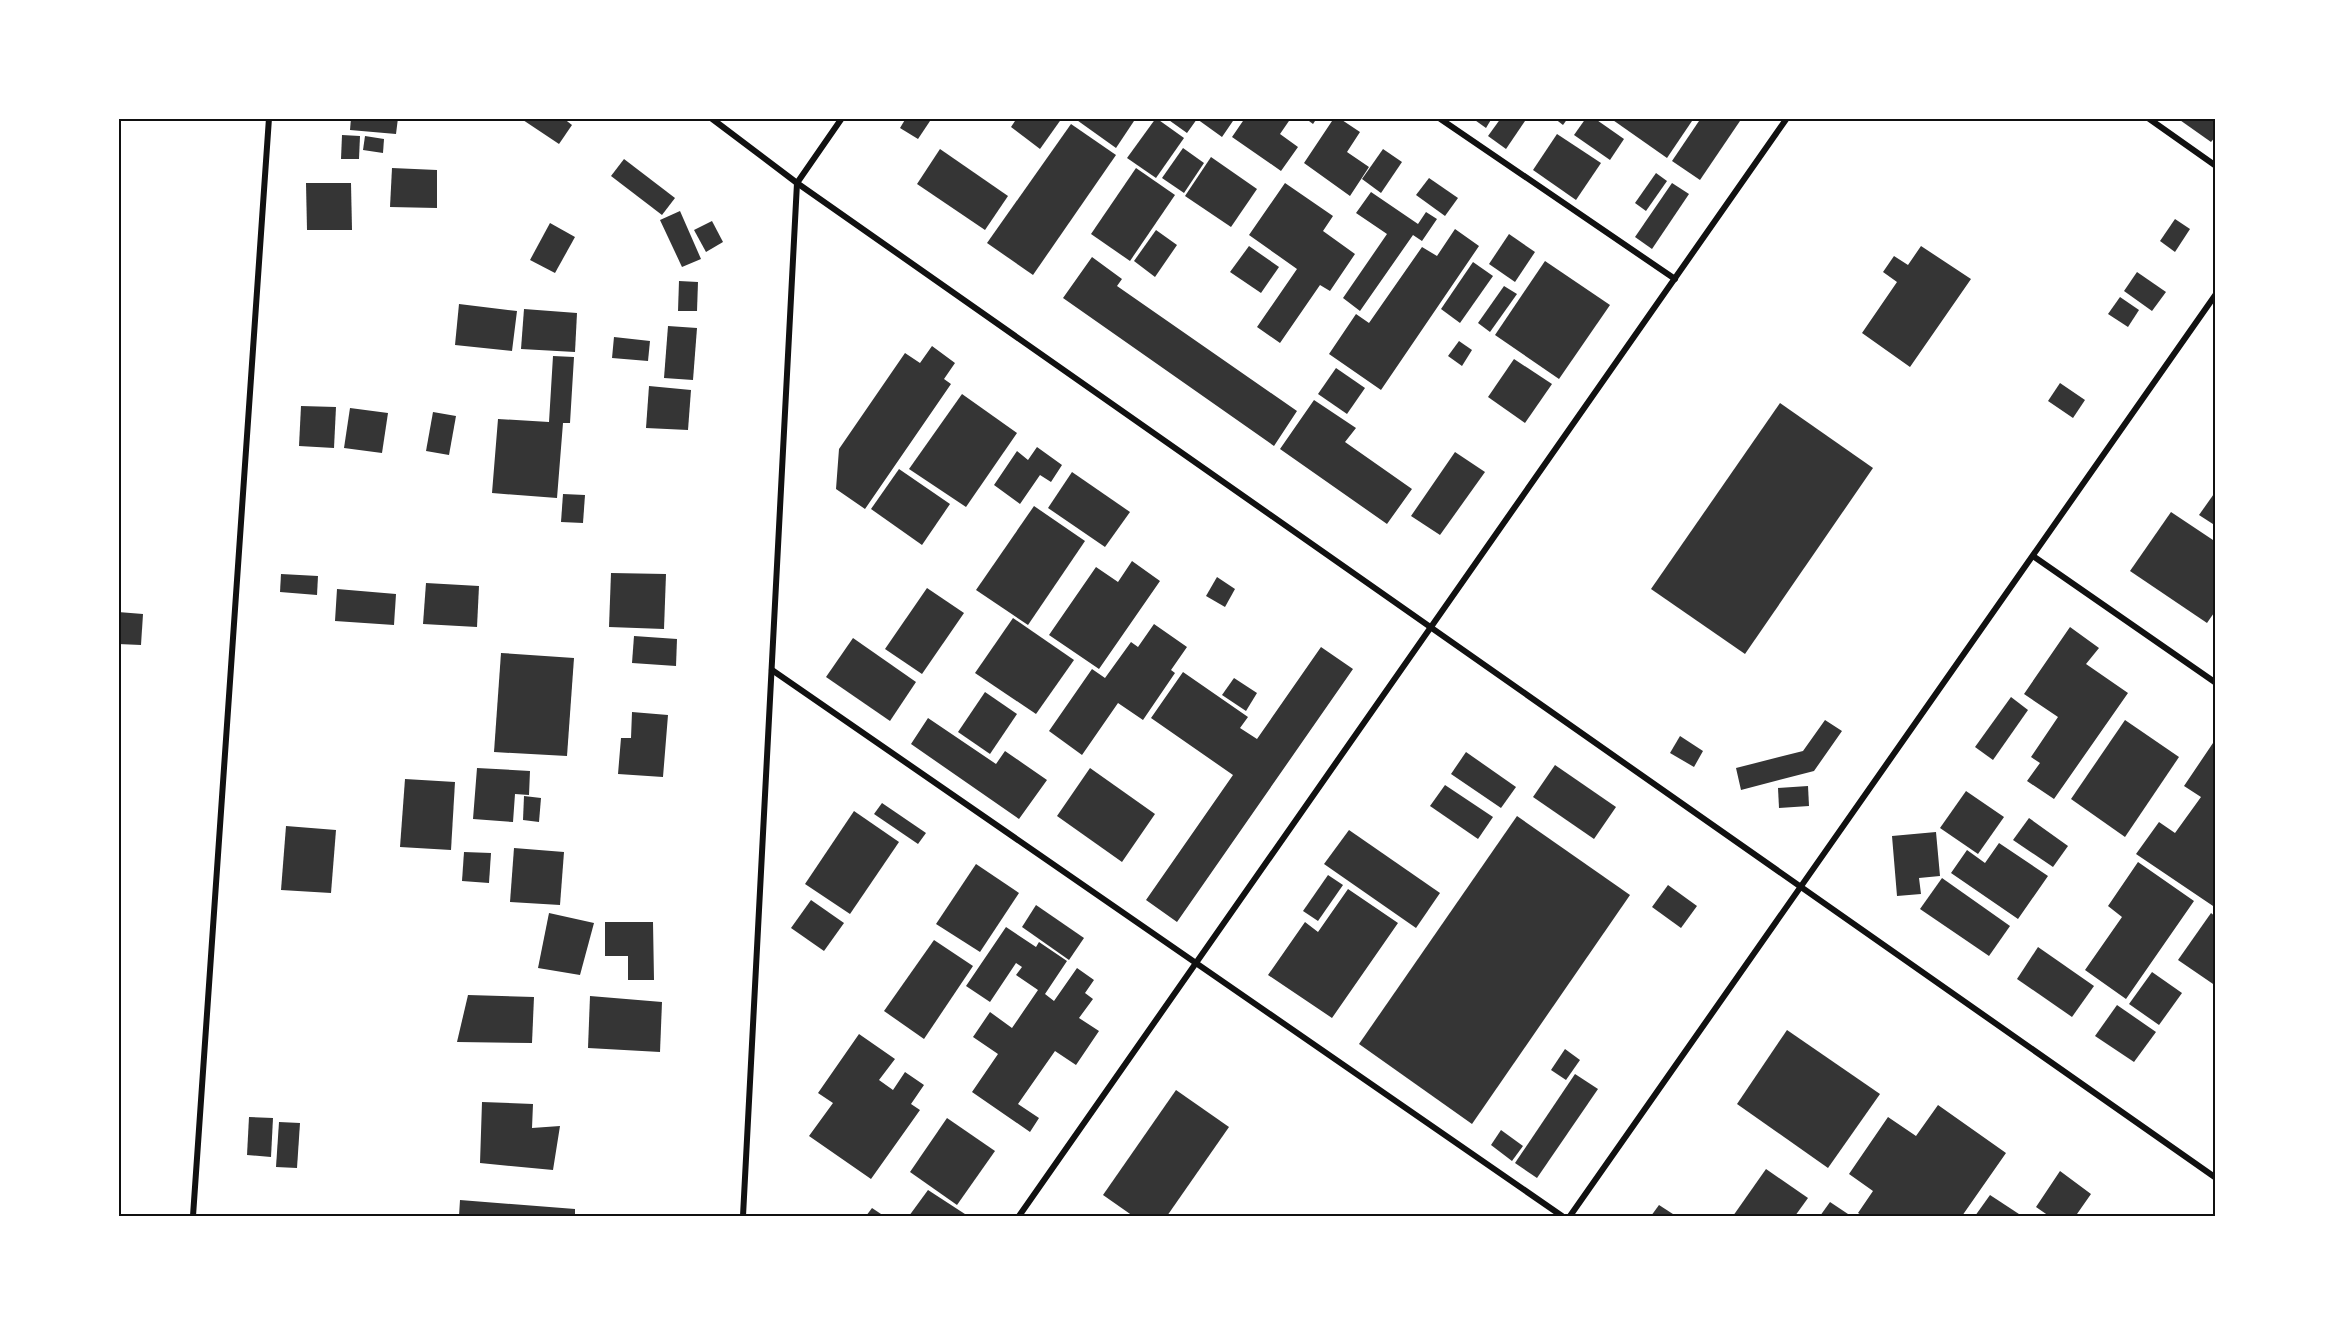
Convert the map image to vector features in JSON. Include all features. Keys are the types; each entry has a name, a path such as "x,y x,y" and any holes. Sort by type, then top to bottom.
{"street":[{"path":"193,1216 269,118"},
{"path":"711,118 797,183 1430,629 2216,1178"},
{"path":"743,1216 797,183 842,118"},
{"path":"1439,118 1675,279"},
{"path":"1019,1216 1787,118"},
{"path":"2148,118 2216,165"},
{"path":"1570,1216 2216,294"},
{"path":"2033,556 2216,683"},
{"path":"772,670 1562,1216"}],"building":[{"path":"351,118 398,118 396,134 350,130"},
{"path":"520,118 563,118 572,125 559,144"},
{"path":"906,118 932,118 918,139 900,128"},
{"path":"1017,118 1062,118 1040,149 1011,127"},
{"path":"1074,118 1136,118 1116,148"},
{"path":"1156,118 1184,138 1156,178 1127,158"},
{"path":"1166,118 1235,118 1222,137 1197,119 1187,133"},
{"path":"1245,118 1291,118 1280,134 1298,147 1281,171 1232,137"},
{"path":"1305,118 1317,118 1313,124"},
{"path":"1334,118 1339,118 1360,132 1347,152 1369,167 1350,196 1304,163"},
{"path":"1472,118 1492,118 1486,128"},
{"path":"1501,118 1527,118 1506,149 1488,136"},
{"path":"1554,118 1568,118 1563,125"},
{"path":"1586,118 1594,118 1624,139 1610,160 1574,135"},
{"path":"1610,118 1694,118 1667,158"},
{"path":"1701,118 1742,118 1700,180 1672,161"},
{"path":"2177,118 2216,118 2216,136 2211,142"},
{"path":"1071,124 1116,155 1033,275 987,243"},
{"path":"1557,134 1601,163 1576,200 1533,170"},
{"path":"342,135 360,136 359,159 341,159"},
{"path":"365,136 384,139 383,153 363,150"},
{"path":"1183,148 1204,163 1184,193 1162,178"},
{"path":"940,149 1008,196 985,230 917,184"},
{"path":"1383,149 1402,162 1381,193 1362,179"},
{"path":"1211,157 1257,189 1231,227 1185,196"},
{"path":"624,159 675,198 662,215 611,176"},
{"path":"392,168 437,170 437,208 390,207"},
{"path":"1136,168 1175,195 1130,261 1091,234"},
{"path":"1656,173 1667,181 1646,211 1635,203"},
{"path":"1429,178 1458,198 1445,216 1416,195"},
{"path":"306,183 351,183 352,230 307,230"},
{"path":"1285,183 1333,216 1323,231 1355,254 1330,291 1320,285 1280,343 1257,327 1297,269 1249,235"},
{"path":"1672,183 1689,194 1652,249 1635,237"},
{"path":"1371,192 1418,224 1426,212 1437,219 1422,241 1413,235 1360,311 1343,298 1387,234 1356,213"},
{"path":"680,211 701,259 682,267 660,220"},
{"path":"2175,219 2190,229 2175,252 2160,241"},
{"path":"712,221 723,242 706,252 694,230"},
{"path":"550,223 575,237 555,273 530,260"},
{"path":"1455,229 1479,246 1381,390 1329,354 1356,314 1369,323 1422,247 1437,256"},
{"path":"1156,230 1177,245 1155,277 1134,261"},
{"path":"1509,234 1535,252 1515,282 1489,264"},
{"path":"1249,246 1279,267 1261,293 1230,272"},
{"path":"1921,246 1971,279 1910,367 1862,333 1897,282 1883,272 1894,256 1908,265"},
{"path":"1092,257 1122,279 1117,286 1297,411 1274,446 1063,298"},
{"path":"1545,261 1610,305 1559,379 1495,335"},
{"path":"1473,262 1493,276 1460,323 1441,309"},
{"path":"2137,272 2166,292 2152,311 2124,291"},
{"path":"679,281 698,282 697,311 678,311"},
{"path":"1504,286 1517,294 1490,332 1478,323"},
{"path":"2120,297 2139,310 2128,327 2108,314"},
{"path":"459,304 517,311 512,351 455,345"},
{"path":"524,309 577,313 575,352 521,349"},
{"path":"668,326 697,328 693,380 664,378"},
{"path":"614,337 650,341 648,361 612,358"},
{"path":"1459,341 1472,350 1462,366 1448,356"},
{"path":"932,346 955,363 944,379 951,384 865,509 836,489 839,449 905,353 920,363"},
{"path":"553,356 574,357 570,423 563,423 557,498 492,493 498,419 549,422"},
{"path":"1514,359 1552,384 1525,423 1488,397"},
{"path":"1336,368 1365,388 1347,414 1318,394"},
{"path":"2060,383 2085,400 2073,418 2048,401"},
{"path":"649,386 691,390 688,430 646,428"},
{"path":"962,394 1017,433 966,507 909,469"},
{"path":"1314,400 1356,428 1345,442 1412,489 1387,524 1280,449"},
{"path":"1780,403 1873,468 1745,654 1651,589"},
{"path":"301,406 336,407 334,448 299,446"},
{"path":"350,408 388,413 382,453 344,448"},
{"path":"433,412 456,416 449,455 426,451"},
{"path":"1037,447 1062,465 1051,482 1040,475 1020,504 994,485 1017,451 1028,460"},
{"path":"1455,452 1485,472 1440,535 1411,516"},
{"path":"899,469 950,504 922,545 871,509"},
{"path":"1072,472 1130,512 1105,547 1048,508"},
{"path":"2216,491 2216,526 2199,515"},
{"path":"563,494 585,495 583,523 561,522"},
{"path":"1034,506 1085,541 1028,625 976,590"},
{"path":"2171,512 2216,542 2216,610 2207,623 2130,571"},
{"path":"1132,561 1160,581 1099,669 1049,635 1096,567 1118,582"},
{"path":"611,573 666,574 664,629 609,627"},
{"path":"281,574 318,576 317,595 280,592"},
{"path":"1217,577 1235,589 1225,607 1206,596"},
{"path":"426,583 479,586 477,627 423,624"},
{"path":"927,588 964,613 922,674 885,649"},
{"path":"337,589 396,594 394,625 335,621"},
{"path":"118,612 143,614 141,645 118,644"},
{"path":"1013,618 1074,660 1036,714 975,673"},
{"path":"1154,624 1187,647 1171,670 1175,673 1143,720 1118,703 1082,755 1049,731 1092,669 1105,678 1131,642 1138,647"},
{"path":"2070,627 2099,648 2086,664 2128,693 2054,799 2027,781 2040,763 2031,757 2058,717 2024,694"},
{"path":"634,636 677,639 676,666 632,663"},
{"path":"853,638 916,682 890,721 826,677"},
{"path":"1321,647 1353,669 1177,922 1146,900 1233,775 1151,718 1183,672 1248,717 1240,728 1257,739"},
{"path":"501,653 574,658 567,756 494,752"},
{"path":"1234,678 1257,693 1246,711 1222,695"},
{"path":"985,692 1017,714 990,754 958,732"},
{"path":"2011,697 2028,710 1993,760 1975,747"},
{"path":"632,712 668,715 663,777 618,774 621,738 631,738"},
{"path":"928,718 996,764 1005,751 1047,780 1019,819 911,744"},
{"path":"1825,720 1842,731 1814,771 1741,790 1736,768 1803,751"},
{"path":"2125,720 2179,757 2125,837 2071,799"},
{"path":"1680,736 1703,751 1694,767 1670,753"},
{"path":"2213,743 2216,745 2216,908 2136,854 2159,822 2175,833 2201,797 2184,786"},
{"path":"1466,752 1516,787 1501,808 1451,774"},
{"path":"1555,765 1616,807 1594,839 1533,797"},
{"path":"477,768 530,771 529,795 515,794 513,822 473,819"},
{"path":"1090,768 1155,814 1122,862 1057,816"},
{"path":"405,779 455,782 451,850 400,847"},
{"path":"1445,785 1493,817 1478,839 1430,806"},
{"path":"1808,786 1809,806 1779,808 1778,788"},
{"path":"1966,791 2004,817 1978,854 1940,828"},
{"path":"524,796 541,798 539,822 523,820"},
{"path":"882,803 926,833 918,844 874,814"},
{"path":"854,811 899,842 850,914 805,884"},
{"path":"1517,816 1630,895 1472,1124 1359,1044"},
{"path":"2029,818 2068,846 2053,867 2013,840"},
{"path":"286,826 336,830 331,893 281,890"},
{"path":"1349,830 1440,893 1416,928 1324,864"},
{"path":"1936,832 1940,876 1919,878 1921,894 1897,896 1892,836"},
{"path":"1999,843 2048,876 2018,919 1951,873 1967,850 1985,863"},
{"path":"514,848 564,852 560,905 510,902"},
{"path":"464,852 491,853 489,883 462,881"},
{"path":"2138,862 2194,901 2126,999 2085,970 2122,917 2108,906"},
{"path":"976,864 1019,893 980,952 936,924"},
{"path":"1328,875 1343,885 1318,921 1303,911"},
{"path":"1942,878 2010,926 1989,956 1920,909"},
{"path":"1668,885 1697,906 1681,928 1652,907"},
{"path":"1348,889 1398,923 1332,1018 1268,975 1305,922 1318,932"},
{"path":"811,900 844,923 824,951 791,928"},
{"path":"1036,905 1084,938 1069,960 1022,927"},
{"path":"549,913 594,923 580,975 538,968"},
{"path":"2211,913 2216,917 2216,986 2178,960"},
{"path":"605,922 653,922 654,980 628,980 628,956 605,956"},
{"path":"1006,927 1036,947 1039,942 1067,961 1045,994 1054,1001 1077,968 1094,980 1085,993 1093,999 1079,1018 1099,1031 1076,1065 1055,1051 1018,1104 1039,1118 1030,1132 972,1092 998,1054 973,1037 990,1012 1012,1028 1038,990 1016,975 1022,967 1016,963 990,1002 966,986"},
{"path":"934,940 973,966 924,1039 884,1011"},
{"path":"2038,947 2094,986 2072,1017 2017,979"},
{"path":"2152,972 2182,993 2159,1025 2129,1004"},
{"path":"468,995 534,997 532,1043 457,1042"},
{"path":"590,996 662,1002 660,1052 588,1048"},
{"path":"2117,1005 2156,1032 2134,1062 2095,1036"},
{"path":"1787,1030 1880,1094 1828,1168 1737,1104"},
{"path":"859,1034 895,1059 879,1080 893,1090 905,1072 924,1085 911,1104 920,1110 871,1179 809,1136 833,1103 818,1093"},
{"path":"1565,1049 1580,1060 1566,1080 1551,1070"},
{"path":"1575,1074 1598,1089 1537,1178 1515,1163"},
{"path":"1176,1090 1229,1127 1167,1216 1133,1216 1103,1195"},
{"path":"482,1102 533,1104 532,1128 560,1126 553,1170 480,1163"},
{"path":"1938,1105 2006,1153 1962,1216 1863,1216 1858,1213 1873,1191 1849,1174 1888,1117 1916,1136"},
{"path":"249,1117 273,1118 271,1157 247,1155"},
{"path":"947,1118 995,1151 957,1205 910,1172"},
{"path":"279,1122 300,1123 297,1168 276,1167"},
{"path":"1501,1130 1523,1146 1512,1161 1491,1145"},
{"path":"1766,1169 1808,1198 1795,1216 1733,1216"},
{"path":"2060,1171 2091,1194 2077,1214 2080,1216 2049,1216 2036,1207"},
{"path":"928,1190 968,1216 909,1216"},
{"path":"1990,1195 2022,1216 1975,1216"},
{"path":"460,1200 575,1209 575,1216 459,1216"},
{"path":"1830,1202 1851,1216 1820,1216"},
{"path":"1659,1205 1676,1216 1651,1216"},
{"path":"872,1208 884,1216 866,1216"}]}
